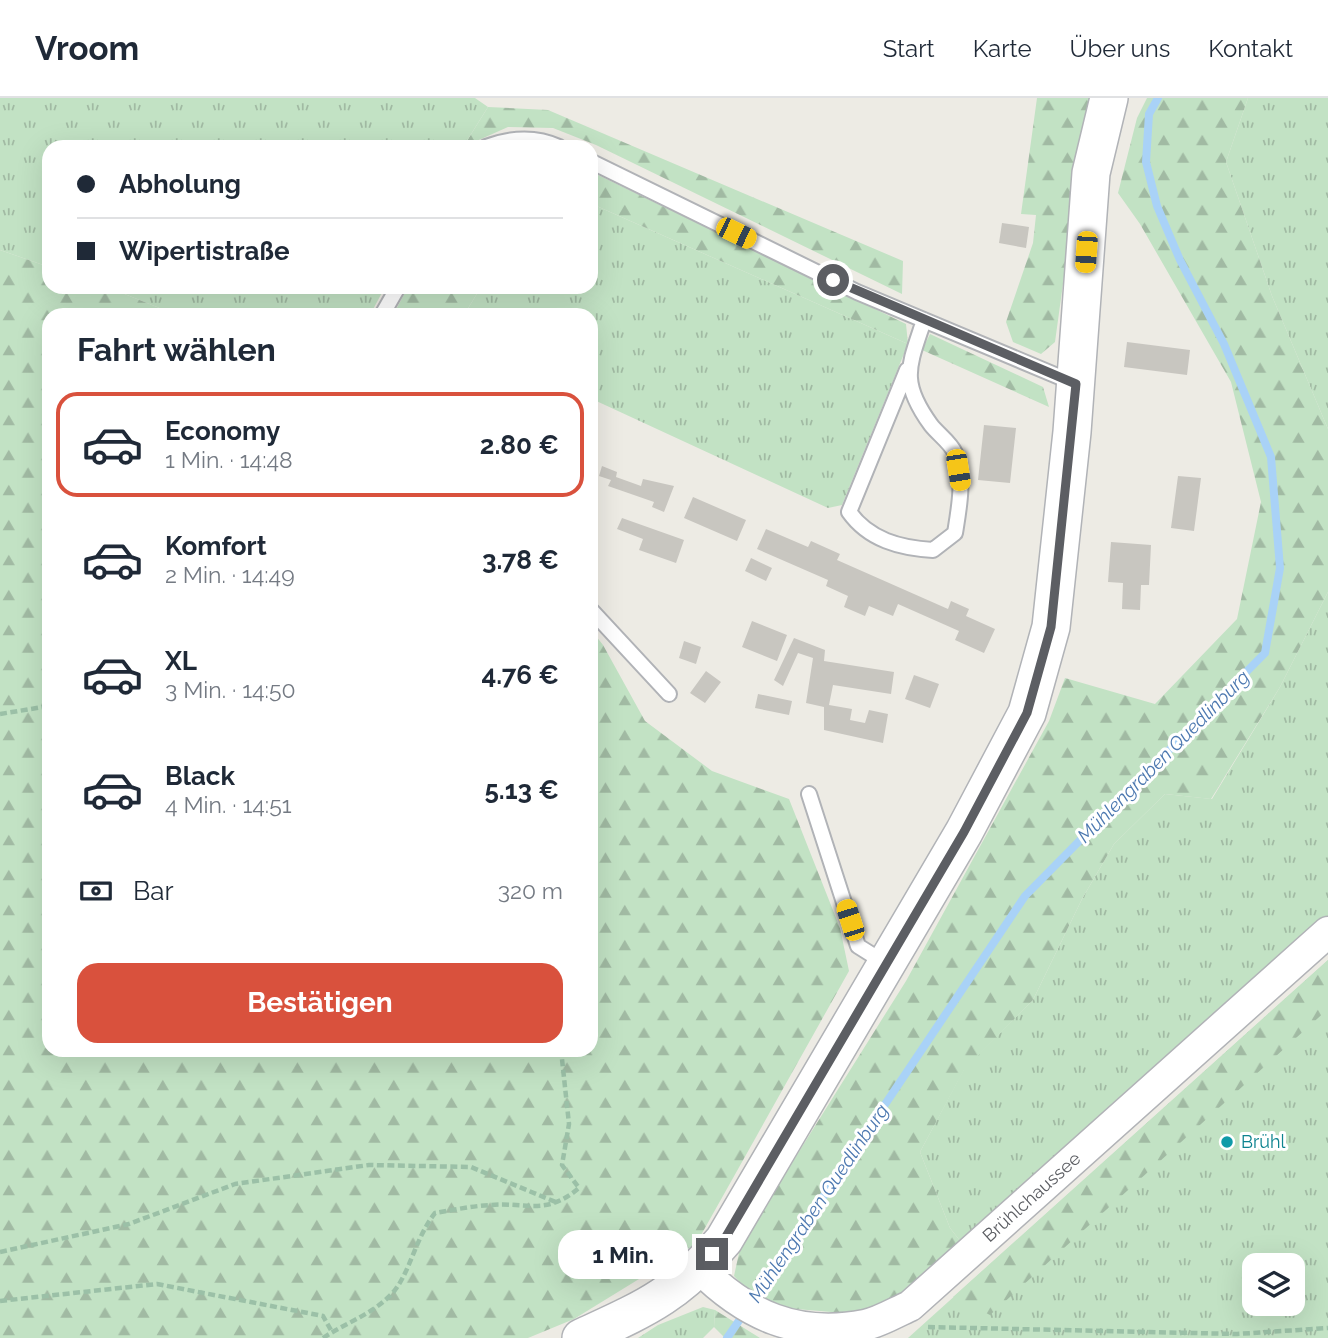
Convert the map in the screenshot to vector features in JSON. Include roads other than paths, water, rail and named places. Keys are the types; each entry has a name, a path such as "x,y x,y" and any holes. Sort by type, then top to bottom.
{"street":[{"path":"580,1338 658,1302 699,1269 724,1240 964,832 1027,713 1051,627 1076,384 1091,173 1109,98"},
{"name":"Brühlchaussee","path":"699,1269 726,1293 765,1318 789,1327 870,1332 910,1306 1328,932"}],"lane":[{"path":"598,165 857,292 1076,384"},
{"path":"907,370 913,393 930,424 955,452 961,488 955,533 933,550 902,548 860,527 849,512 907,370 924,320"},
{"path":"598,617 669,694"},
{"path":"809,794 859,946 887,965"}],"waterway":[{"name":"Mühlengraben Quedlinburg","path":"753,1301 1025,896 1265,653 1280,568 1271,457 1224,344 1180,260 1157,206 1146,162 1149,114 1158,98"},
{"name":"Mühlengraben Quedlinburg","path":"727,1338 745,1312"}],"place":[{"name":"Brühl","path":"1227,1142"}]}
